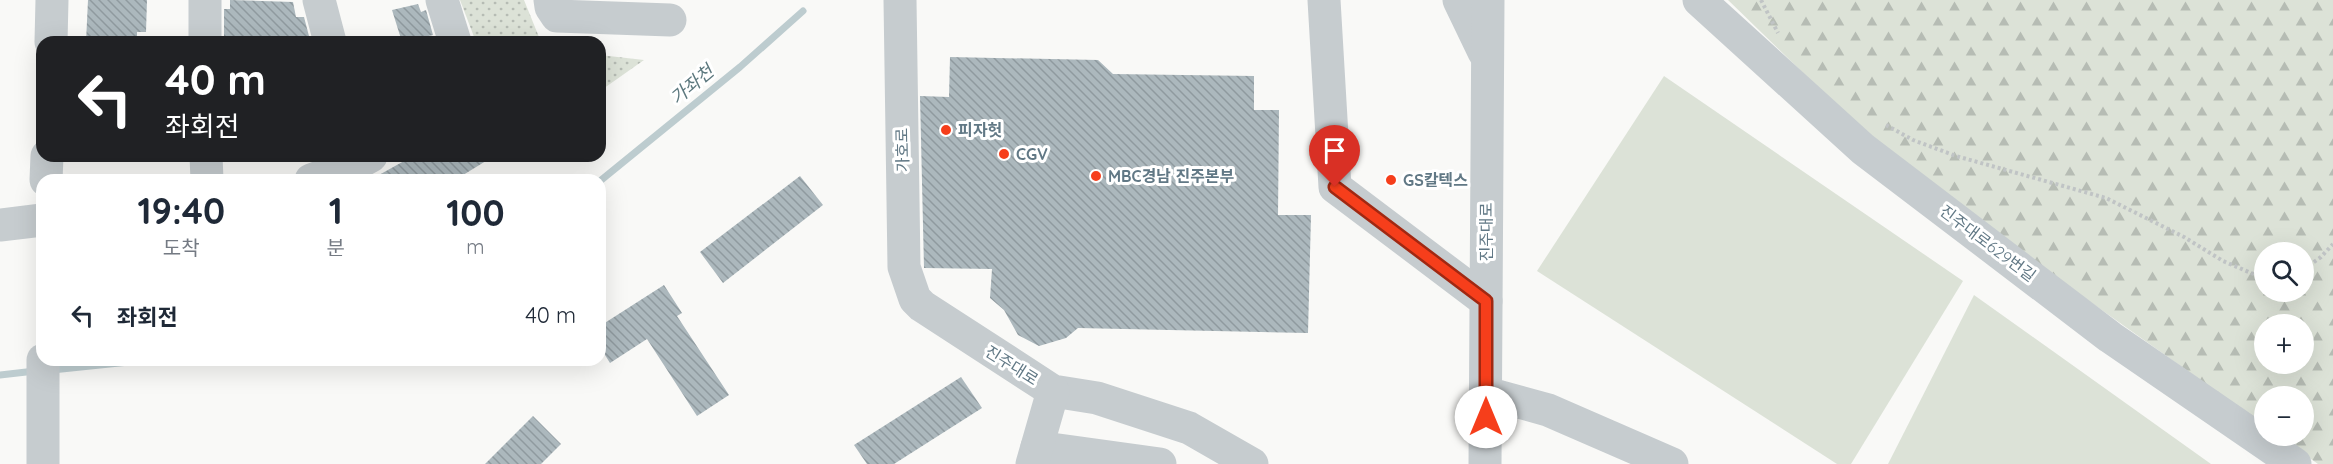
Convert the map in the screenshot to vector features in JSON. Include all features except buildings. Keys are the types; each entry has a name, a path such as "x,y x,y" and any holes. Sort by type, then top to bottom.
{"street":[{"path":"51,36 52,0"},
{"path":"205,0 206,36"},
{"path":"319,0 328,36"},
{"path":"442,0 453,36"},
{"path":"550,0 551,7 557,16 670,20"},
{"name":"가호로","path":"900,0 904,267 915,299"},
{"path":"1324,0 1335,187 1486,301"},
{"path":"1459,0 1486,57"},
{"name":"진주대로","path":"1485,464 1488,0"},
{"name":"진주대로629번길","path":"1698,0 1863,149 2110,337 2295,464"},
{"path":"325,174 354,162"},
{"path":"0,225 36,221"},
{"name":"진주대로","path":"915,299 959,332 1053,391 1097,398 1189,428 1252,464"},
{"path":"43,366 43,456"},
{"path":"1053,391 1034,456 1160,464"},
{"path":"1486,393 1548,410 1672,464"}],"path":[{"path":"1886,125 1913,140 1956,156 2106,198 2184,237 2223,261 2254,274"},
{"path":"2314,262 2333,244"}],"green space":[{"path":"460,0 524,0 539,36 474,36"},
{"path":"1728,0 2333,0 2333,464 2318,464 2293,446 2314,446 2314,386 2254,386 2254,418 2082,296 1871,139"},
{"path":"606,56 644,60 606,87"},
{"path":"1664,76 1963,281 1851,464 1837,464 1537,271"},
{"path":"1974,295 2211,464 1888,464"}],"waterway":[{"name":"가좌천","path":"606,176 740,67 803,11"},
{"name":"가좌천","path":"52,370 90,366"},
{"name":"가좌천","path":"0,375 35,371"}],"place":[{"name":"피자헛","path":"946,130"},
{"name":"CGV","path":"1004,154"},
{"name":"MBC경남 진주본부","path":"1096,176"},
{"name":"GS칼텍스","path":"1391,180"}],"route":[{"path":"1335,187 1486,301 1486,417"}]}
